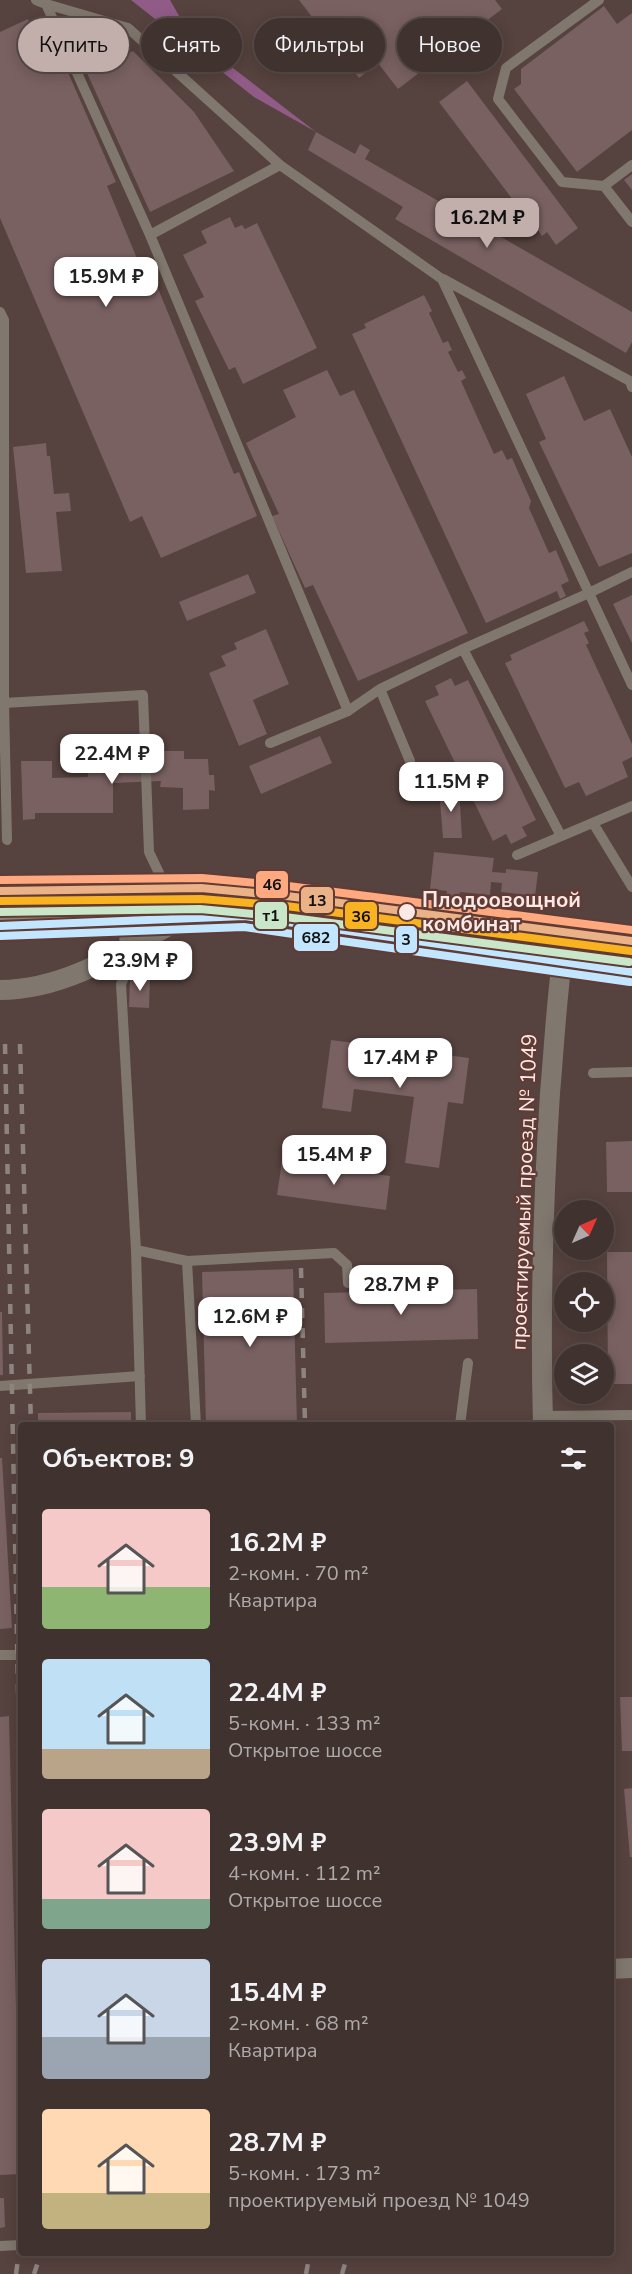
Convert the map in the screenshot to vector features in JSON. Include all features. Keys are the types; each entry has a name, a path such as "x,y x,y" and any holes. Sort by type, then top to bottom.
{"main road":[{"path":"0,926 245,916 632,972"}],"street":[{"path":"0,990 61,981 125,951 181,918"},
{"name":"проектируемый проезд № 1049","path":"543,1421 541,1347 545,1175 562,961"},
{"path":"614,1969 632,1968"}],"lane":[{"path":"599,0 506,68 498,99 562,182 604,186 632,165"},
{"path":"41,2 128,28 280,165 442,279 631,384"},
{"path":"41,2 150,235 348,711"},
{"path":"150,235 280,165"},
{"path":"604,186 632,222"},
{"path":"442,279 632,685"},
{"path":"0,312 4,320 4,704 7,840"},
{"path":"270,744 348,711 380,689 632,572"},
{"path":"463,649 561,836"},
{"path":"380,689 410,761"},
{"path":"4,704 143,695 149,852 181,918"},
{"path":"517,855 632,806"},
{"path":"593,823 632,887"},
{"path":"124,920 125,951 121,984 136,1250 141,1422"},
{"path":"593,1073 632,1072"},
{"path":"136,1250 187,1261 334,1253 347,1265 348,1283"},
{"path":"187,1261 196,1422"},
{"path":"460,1422 468,1363"},
{"path":"0,1386 140,1376"},
{"path":"543,1421 632,1415"},
{"path":"0,1655 18,1655"},
{"path":"0,2246 18,2245"}],"shaded area":[{"path":"131,0 170,0 180,18 154,18"},
{"path":"222,72 238,72 316,132 254,97"}],"building":[{"path":"299,0 495,0 502,9 490,18 397,18 397,72 420,72 398,89 385,72 385,18 313,18"},
{"path":"604,6 617,24 632,13 632,130 577,172 514,89 521,84 521,69"},
{"path":"18,24 18,72 68,72 116,182 107,186 150,290 157,286 234,474 239,472 257,516 161,558 142,516 130,522 0,218 0,32"},
{"path":"133,51 141,59 141,72 154,72 194,112 234,171 150,212 87,73 129,72 129,53"},
{"path":"354,72 367,72 359,78"},
{"path":"467,81 578,228 556,245 547,232 542,236 533,223 537,221 527,208 522,212 439,102"},
{"path":"316,132 355,154 360,144 370,150 365,159 632,312 632,342 626,353 395,219 403,207 308,150"},
{"path":"632,174 632,190 624,180"},
{"path":"230,217 235,228 242,225 245,229 257,223 317,348 243,384 235,367 229,370 195,301 204,297 183,255 207,243 201,231"},
{"path":"424,295 432,311 429,313 443,343 448,341 452,350 448,352 458,372 462,370 466,378 461,381 494,454 502,450 507,460 512,458 531,501 529,508 549,553 556,550 569,581 561,585 566,596 560,599 557,591 486,623 352,334 366,328 364,324"},
{"path":"327,370 340,396 354,390 468,633 358,681 313,585 305,588 272,516 279,514 246,443 296,417 283,390"},
{"path":"564,376 584,421 610,409 632,457 632,553 599,567 539,442 546,439 526,394"},
{"path":"46,443 47,456 50,456 54,494 69,493 71,511 56,512 62,571 26,573 13,447"},
{"path":"248,574 256,593 187,621 179,602"},
{"path":"632,595 632,643 613,604"},
{"path":"584,621 589,631 584,633 589,643 586,645 632,744 632,757 622,762 628,777 586,796 579,782 565,788 505,663 512,660 510,655"},
{"path":"266,629 289,684 253,700 267,734 239,746 209,673 226,666 221,656 237,649 234,643"},
{"path":"451,678 455,686 468,680 536,820 522,827 527,836 511,844 506,834 493,841 425,701 439,695 435,686"},
{"path":"320,736 332,763 261,794 249,766"},
{"path":"160,751 184,751 184,759 208,759 209,775 214,775 215,791 209,790 209,809 183,810 183,788 160,787 161,781 113,783 113,813 35,813 35,819 23,820 21,761 52,761 52,778 88,777 88,766 160,764"},
{"path":"459,787 462,838 443,838 439,788"},
{"path":"434,852 494,858 492,872 506,873 506,869 538,872 535,896 501,892 502,883 491,882 490,895 460,892 459,899 446,898 447,891 430,889"},
{"path":"130,977 150,977 149,1008 129,1007"},
{"path":"331,1040 469,1058 463,1104 448,1102 439,1168 405,1163 414,1097 354,1089 351,1112 322,1108"},
{"path":"632,1141 632,1192 607,1192 606,1142"},
{"path":"282,1162 390,1176 386,1210 277,1195"},
{"path":"614,1252 632,1252 632,1384 614,1384 614,1344 608,1344 608,1332 614,1332 614,1272 607,1272 607,1260 614,1260"},
{"path":"293,1269 297,1422 206,1422 202,1272"},
{"path":"477,1289 478,1339 325,1343 324,1293"},
{"path":"0,1312 2,1312 3,1375 0,1375"},
{"path":"131,1412 131,1422 38,1422 38,1413"},
{"path":"0,1458 2,1458 12,1628 0,1629"},
{"path":"620,1697 632,1697 632,1751 622,1751"},
{"path":"9,1716 18,2174 0,2175 0,1717"},
{"path":"632,1788 632,1857 630,1857 624,1789"},
{"path":"0,2198 4,2198 5,2227 0,2228"}],"railway":[{"path":"5,1044 18,1690"},
{"path":"20,1044 31,1422"},
{"path":"301,1268 305,1422"},
{"path":"16,2274 18,2256"},
{"path":"34,2274 40,2256"},
{"path":"306,2274 309,2256"},
{"path":"342,2274 347,2256"}],"transit line":[{"name":"46","path":"0,880 202,878 288,886 632,930"},
{"name":"13","path":"0,891 201,888 287,896 632,941"},
{"name":"36","path":"0,901 201,899 286,906 631,951"},
{"name":"т1","path":"0,912 200,909 285,917 629,962"},
{"name":"3","path":"0,926 245,916 632,972"},
{"name":"682","path":"0,936 244,927 630,982"}],"place":[{"name":"Плодоовощной комбинат","path":"407,912"}]}
